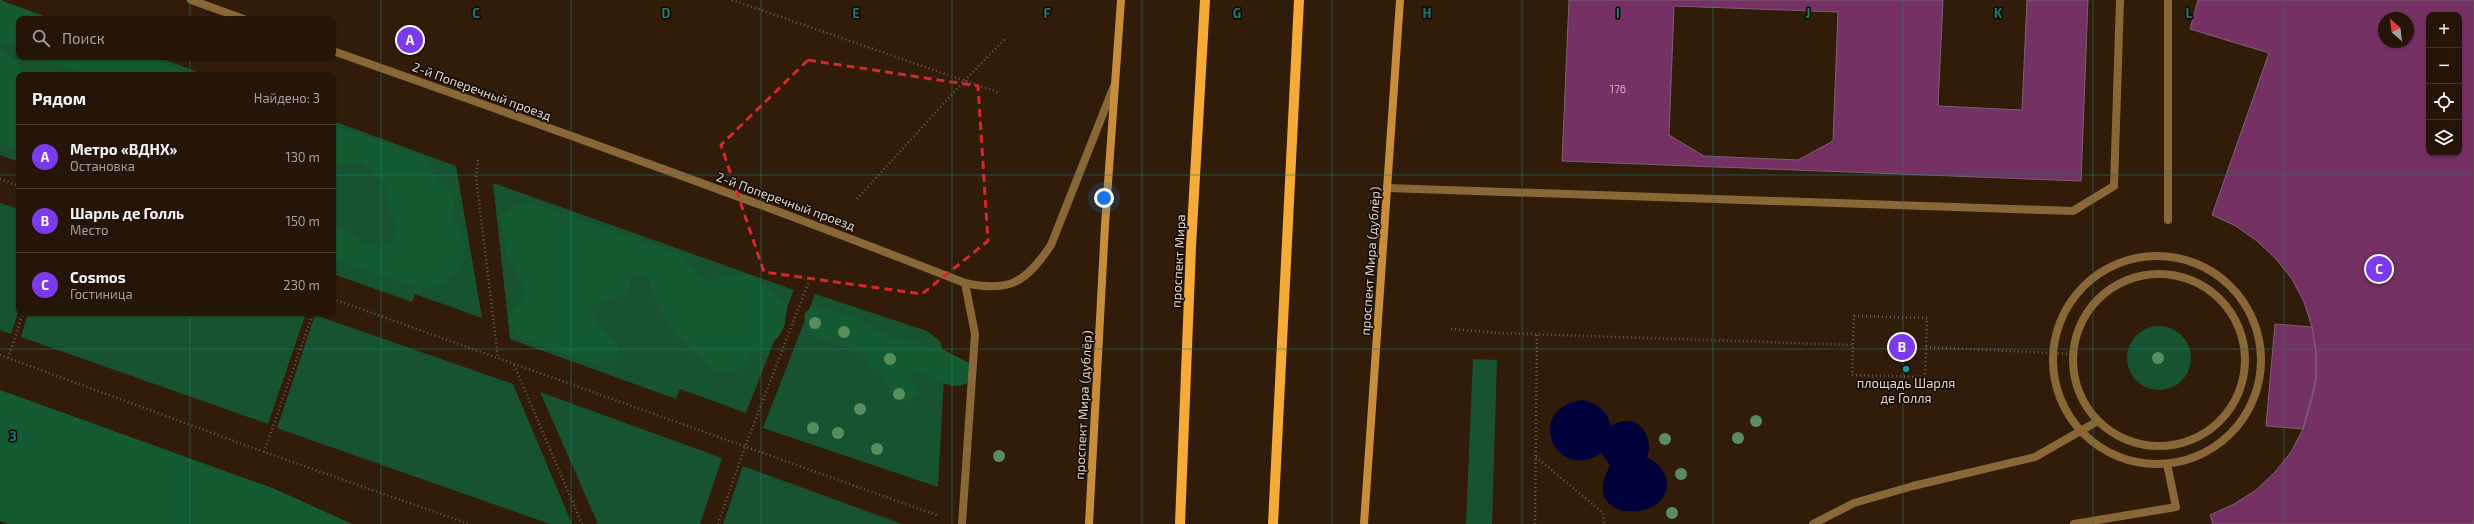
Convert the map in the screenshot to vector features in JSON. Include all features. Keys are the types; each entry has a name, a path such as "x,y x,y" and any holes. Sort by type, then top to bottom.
{"main road":[{"name":"проспект Мира (дублёр)","path":"1089,524 1105,225 1121,0"},
{"name":"проспект Мира","path":"1180,524 1191,247 1205,0"},
{"path":"1273,524 1285,254 1299,0"},
{"name":"проспект Мира (дублёр)","path":"1364,524 1400,0"}],"street":[{"path":"191,0 236,16"},
{"path":"1387,188 2073,211 2114,186 2120,0"},
{"path":"2168,0 2168,220"},
{"name":"2-й Поперечный проезд","path":"336,52 826,228 965,282 981,286 1009,286 1035,269 1051,245 1116,80"},
{"path":"2143,256 2168,256 2193,262 2216,273 2230,286 2250,311 2259,335 2262,361 2258,386 2249,410 2234,431 2215,447 2198,456 2167,464 2142,464 2118,458 2096,446 2077,429 2064,408 2054,384 2052,360 2055,335 2064,312 2078,291 2097,274 2119,262 2143,256"},
{"path":"2147,274 2167,274 2186,278 2204,286 2219,298 2231,312 2240,330 2245,349 2246,368 2241,387 2225,415 2206,433 2182,443 2150,446 2131,442 2113,434 2098,422 2086,407 2078,390 2073,372 2072,354 2076,334 2084,317 2096,301 2110,288 2128,279 2147,274"},
{"path":"962,524 975,334 965,282"},
{"path":"1813,524 1854,503 1913,486 2034,456 2098,422"},
{"path":"2074,524 2176,507 2167,464"}],"path":[{"path":"732,0 1000,93"},
{"path":"857,199 964,80 1006,38"},
{"path":"478,160 476,176 498,358"},
{"path":"0,179 16,185"},
{"path":"718,524 745,447 809,281"},
{"path":"336,300 944,518"},
{"path":"8,358 22,316"},
{"path":"264,452 312,316"},
{"path":"1854,316 1927,318 1926,377 1852,375 1852,346 1854,316"},
{"path":"1451,329 1537,335 1852,346"},
{"path":"1535,524 1537,335"},
{"path":"1926,347 2072,354"},
{"path":"0,355 264,452 469,524"},
{"path":"514,364 582,524"},
{"path":"1536,456 1603,513 1604,524"}],"highlighted area":[{"path":"808,60 978,86 988,241 922,294 764,272 721,145"}],"green space":[{"path":"0,0 44,16 16,16 16,60 165,60 198,72 16,72 16,161 0,155"},
{"path":"0,0 41,16 16,16 16,47 0,40"},
{"path":"0,48 15,59 22,72 16,72 16,149 0,143"},
{"path":"48,60 155,60 184,72 78,72"},
{"path":"336,122 456,166 482,318 415,294 412,302 336,275"},
{"path":"336,126 421,155 428,161 436,177 450,190 454,197 453,216 465,246 464,259 453,276 437,287 421,289 336,260 336,228 342,227 363,244 372,247 381,247 390,243 396,236 397,227 389,209 386,190 382,181 360,162 350,162 336,168"},
{"path":"493,183 794,290 746,413 680,389 676,399 510,339"},
{"path":"0,203 16,208 17,316 11,334 0,330"},
{"path":"532,203 683,255 700,277 708,281 739,274 748,275 768,286 783,300 787,308 784,327 779,336 772,343 755,352 741,367 733,371 713,370 679,338 657,306 648,279 640,274 630,277 630,287 626,295 598,302 591,309 594,318 619,347 617,356 609,361 589,362 518,338 508,321 510,312 524,300 525,290 507,256 501,218 514,205"},
{"path":"815,294 927,331 940,341 945,357 938,487 763,428"},
{"path":"814,307 855,317 887,336 940,348 971,364 972,381 954,386 920,372 911,372 909,376 918,393 912,400 906,401 896,397 882,375 862,354 829,342 814,334 808,328 805,315 806,312"},
{"path":"27,316 305,316 268,424 21,337"},
{"path":"315,316 318,316 513,384 572,524 550,524 277,428"},
{"path":"2159,326 2177,332 2185,340 2191,358 2185,376 2177,384 2159,390 2141,384 2133,376 2127,358 2133,340 2141,332"},
{"path":"1473,359 1497,360 1492,524 1466,524"},
{"path":"0,390 275,489 352,524 9,524 0,521"},
{"path":"540,392 722,458 700,524 598,524"},
{"path":"743,466 902,524 723,524"}],"shaded area":[{"path":"1582,400 1597,405 1601,408 1607,416 1611,426 1620,422 1628,421 1635,423 1645,432 1649,449 1647,458 1658,465 1667,479 1664,496 1654,506 1641,511 1627,511 1614,507 1605,498 1603,485 1610,466 1602,453 1585,460 1570,459 1559,452 1552,441 1550,428 1554,416 1564,406"}],"building":[{"path":"1569,0 1943,0 1938,106 2022,110 2027,0 2088,0 2081,181 1562,161","holes":["1674,6 1838,12 1833,141 1798,160 1704,156 1669,135"]},
{"path":"2198,0 2474,0 2474,524 2213,524 2210,515 2234,504 2256,490 2275,472 2291,452 2303,429 2316,379 2316,352 2312,327 2304,302 2292,279 2276,259 2257,241 2236,226 2212,215 2269,53 2190,29"},
{"path":"2275,324 2312,327 2316,352 2316,379 2303,429 2266,426"}],"place":[{"name":"Метро «ВДНХ»","path":"410,40"},
{"name":"Cosmos","path":"2379,269"},
{"name":"Шарль де Голль","path":"1902,347"},
{"name":"площадь Шарля де Голля","path":"1906,369"}]}
